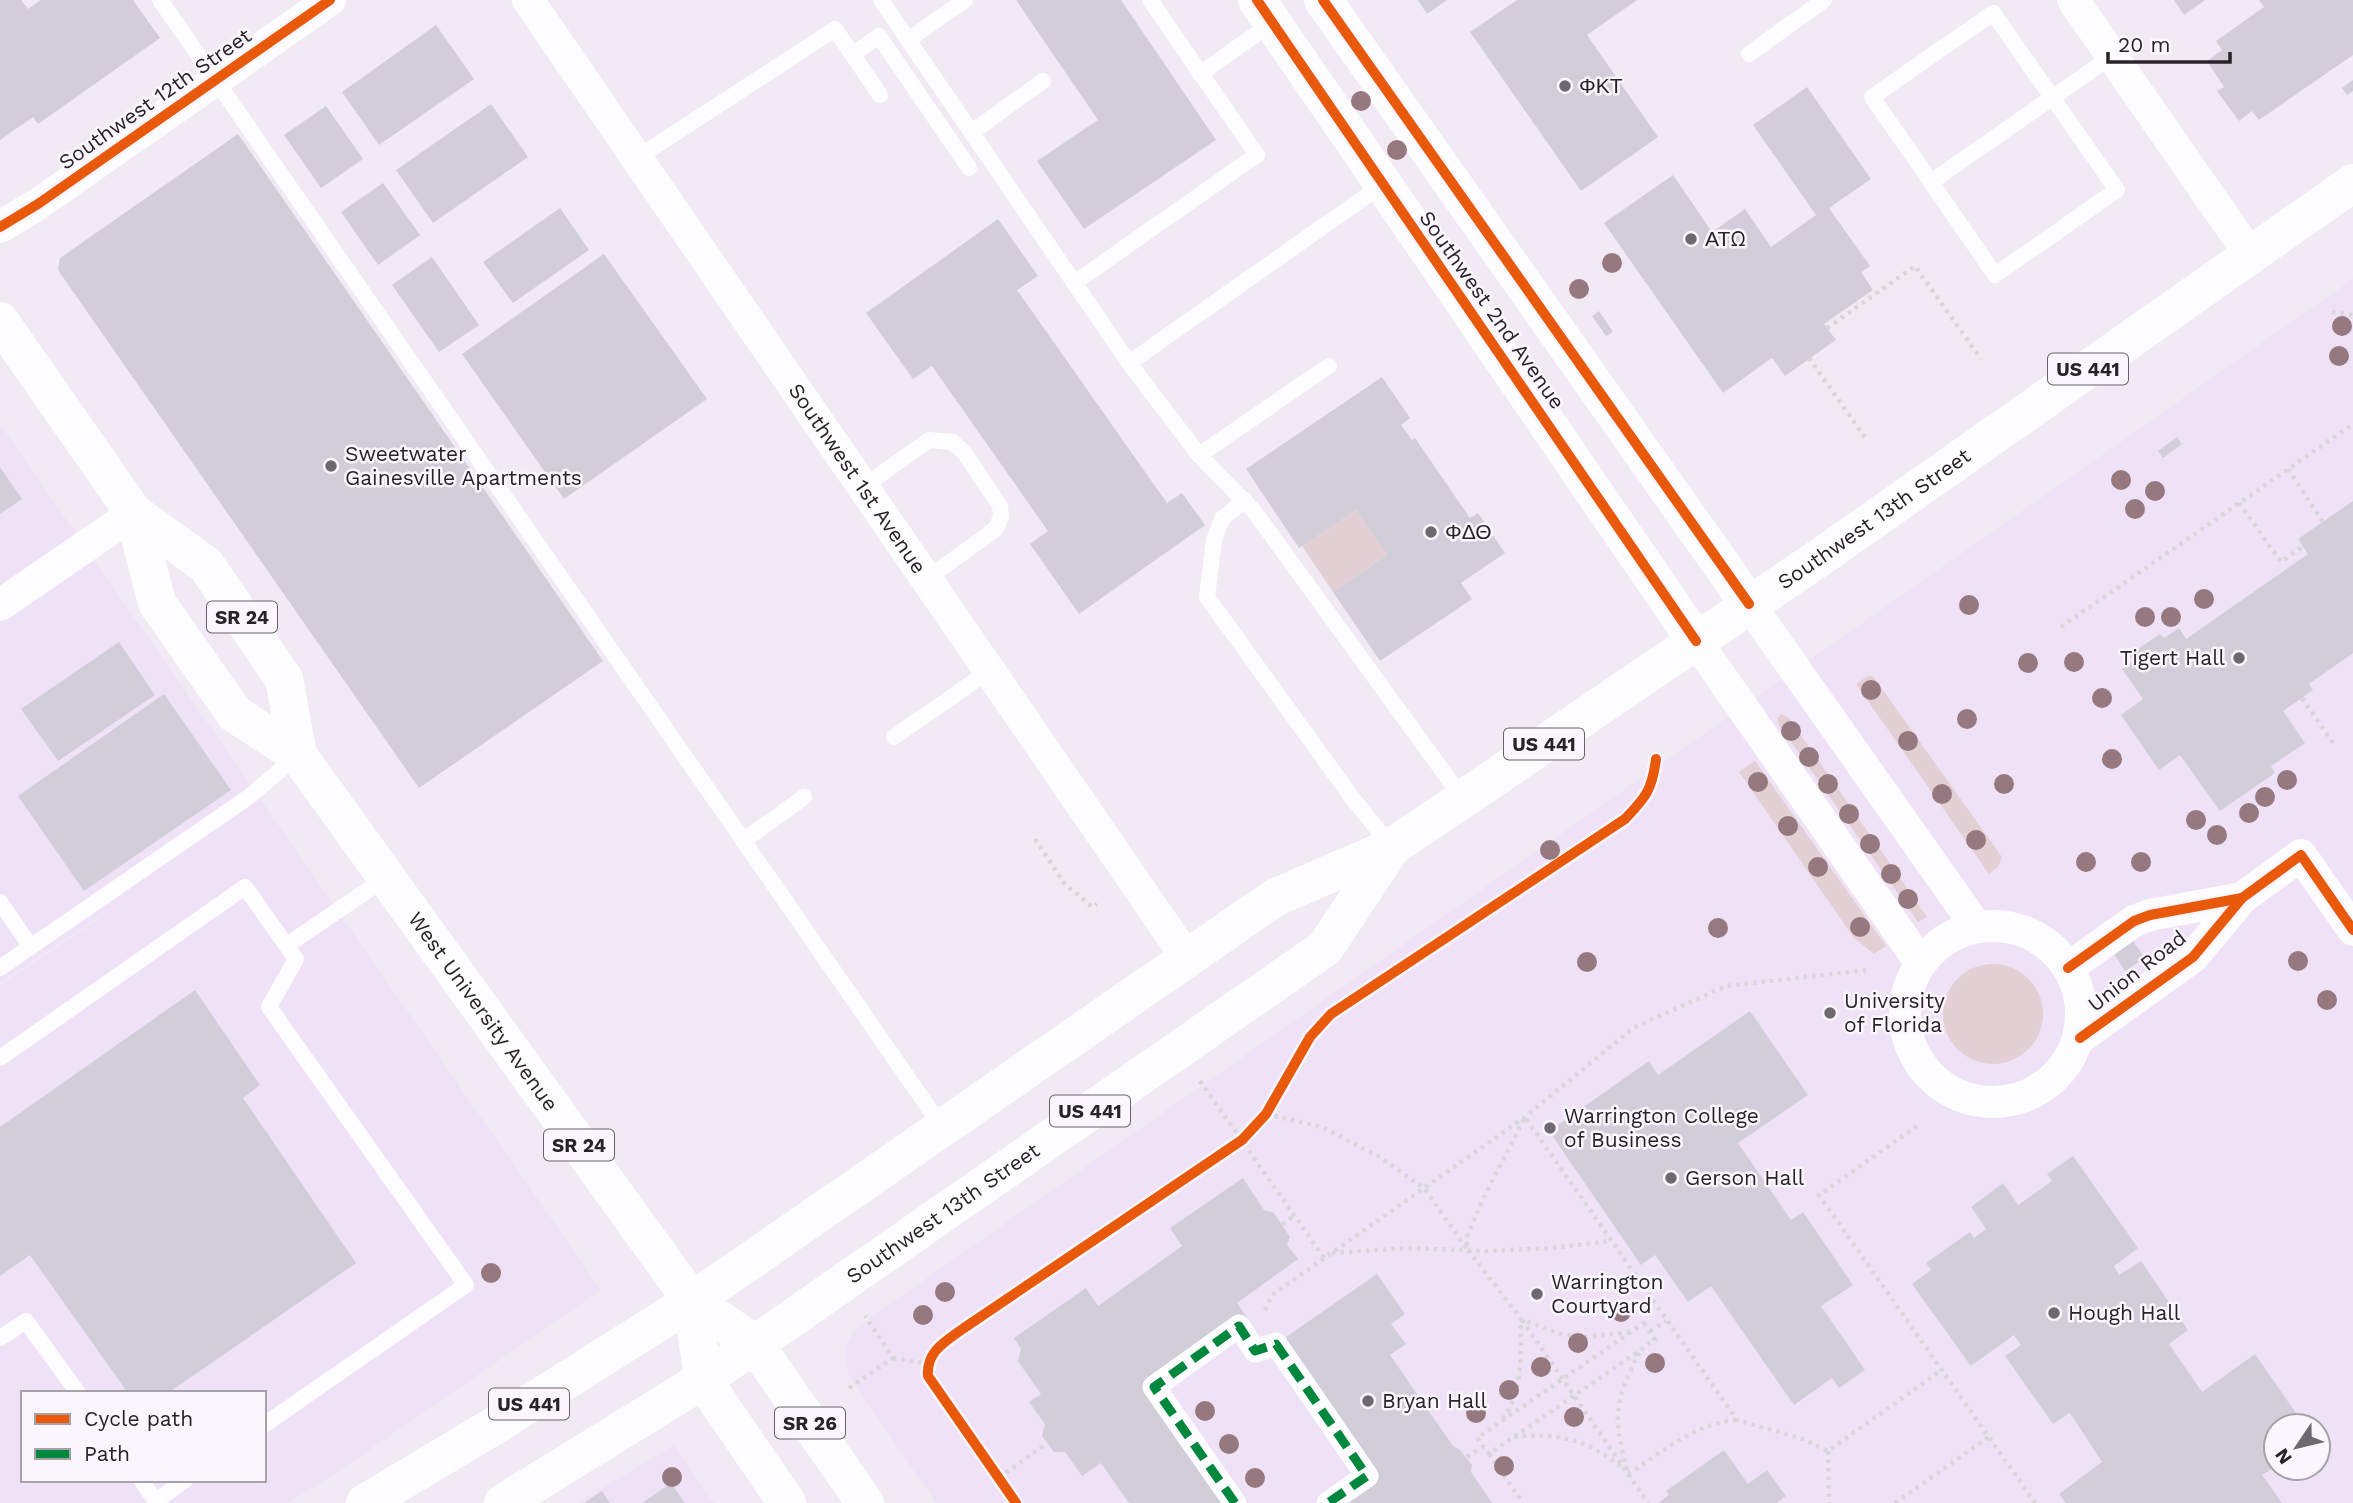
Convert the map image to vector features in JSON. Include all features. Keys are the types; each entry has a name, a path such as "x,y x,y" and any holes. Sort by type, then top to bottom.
{"main road":[{"name":"Southwest 2nd Avenue","path":"1323,0 1749,604"},
{"name":"Southwest 2nd Avenue","path":"1265,11 1696,641"},
{"name":"Southwest 13th Street","path":"692,1301 1276,897 1392,847 1696,641 2353,183"},
{"name":"West University Avenue","path":"0,321 134,513 206,565 277,667 284,679 298,755"},
{"name":"West University Avenue","path":"134,513 157,603 235,715 298,755 692,1301 754,1343 865,1503"},
{"name":"Southwest 13th Street","path":"703,1380 1325,948 1392,847"},
{"name":"West University Avenue","path":"692,1301 703,1380 787,1503"},
{"name":"US 441","path":"365,1503 494,1426 692,1301"},
{"name":"US 441","path":"503,1503 703,1380"}],"street":[{"name":"Southwest 12th Street","path":"0,227 38,204 330,0"},
{"name":"Southwest 1st Avenue","path":"528,0 1187,958"},
{"path":"2073,0 2250,256"},
{"path":"0,605 134,513"},
{"path":"1749,604 1976,926"},
{"path":"1696,641 1920,962"},
{"name":"Union Road","path":"2080,1038 2082,1007 2077,984 2068,968 2051,946 2031,933 2009,926 1976,926 1943,940 1920,962 1906,997 1905,1020 1910,1043 1920,1064 1936,1081 1955,1094 1977,1101 2001,1102 2023,1098 2044,1087 2061,1072 2080,1038 2193,957 2242,898 2301,855 2353,930"},
{"name":"Union Road","path":"2068,968 2134,921 2150,915 2242,898"},
{"path":"1235,1503 1154,1387 1239,1326 1255,1351 1276,1344 1367,1476 1328,1503"}],"lane":[{"path":"160,0 942,1128"},
{"path":"881,0 1129,363 1199,455 1245,500 1463,799"},
{"path":"908,40 965,0"},
{"path":"1074,283 1257,155 1150,0"},
{"path":"1749,54 1824,0"},
{"path":"1200,74 1265,11"},
{"path":"1993,13 2117,190 1996,275 1931,182 1872,97 1993,13"},
{"path":"637,158 835,29 880,95"},
{"path":"853,54 879,36 969,168"},
{"path":"1931,182 2112,56"},
{"path":"972,132 1043,81"},
{"path":"1129,363 1382,185"},
{"path":"1199,455 1329,366"},
{"path":"863,487 929,440 952,442 978,473 1000,506 1001,517 996,528 926,579"},
{"path":"1245,500 1222,519 1214,540 1207,597 1353,799 1392,847"},
{"path":"894,737 989,671"},
{"path":"0,968 250,796 298,755"},
{"path":"743,841 804,797"},
{"path":"287,945 386,878"},
{"path":"0,1058 245,887 296,959 269,1007 466,1285 266,1424"},
{"path":"0,902 31,947"},
{"path":"0,1338 26,1321 77,1391"},
{"path":"142,1482 157,1502 183,1482"}],"path":[{"path":"1827,328 1915,267 1981,359"},
{"path":"2332,312 2353,315"},
{"path":"1809,358 1866,439"},
{"path":"2062,627 2353,424"},
{"path":"2287,470 2323,522"},
{"path":"2239,503 2281,562 2303,546"},
{"path":"2302,698 2335,746"},
{"path":"1035,839 1064,883 1092,907 1097,904"},
{"path":"1248,1340 1272,1295 1525,1117 1633,1028 1726,986 1867,970"},
{"path":"1198,1077 1257,1123 1294,1216 1324,1258"},
{"path":"1525,1117 1737,1420"},
{"path":"1468,1250 1466,1238 1483,1198 1525,1117"},
{"path":"1230,1148 1257,1123 1322,1127 1378,1156 1424,1188 1521,1319 1648,1503"},
{"path":"1917,1126 1819,1195 2035,1503"},
{"path":"1282,1224 1294,1216"},
{"path":"1331,1253 1408,1248 1553,1248 1611,1241"},
{"path":"863,1314 893,1358"},
{"path":"1521,1319 1573,1336 1607,1336 1630,1332"},
{"path":"1502,1422 1513,1404 1519,1378 1521,1319"},
{"path":"1650,1331 1666,1321"},
{"path":"1489,1454 1656,1340 1644,1323 1477,1438 1523,1503"},
{"path":"1628,1474 1617,1433 1617,1409 1625,1381 1641,1350"},
{"path":"928,1376 928,1364 933,1353"},
{"path":"849,1388 893,1358 928,1364"},
{"path":"1828,1451 1942,1369"},
{"path":"1628,1474 1697,1429 1716,1422 1737,1420 1803,1439 1828,1451"},
{"path":"1513,1437 1550,1435 1569,1438 1609,1457 1628,1474"},
{"path":"1895,1503 1989,1437"},
{"path":"998,1477 1047,1443"},
{"path":"1466,1457 1483,1447"},
{"path":"1828,1451 1829,1503"}],"shaded area":[{"name":"University of Florida","path":"2353,279 2353,1503 936,1503 847,1371 845,1354 851,1335 860,1325"},
{"path":"0,424 601,1290 339,1471 288,1503 0,1503 0,986 156,879 0,983"},
{"path":"1356,510 1387,555 1333,592 1302,546"},
{"path":"1868,676 1875,679 2002,857 1998,867 1989,874 1856,684"},
{"path":"1781,714 1789,718 1927,917 1918,922 1779,725 1777,718"},
{"path":"1755,761 1886,946 1874,954 1854,938 1739,772"},
{"path":"1993,964 2021,972 2035,986 2043,1014 2035,1042 2021,1056 1993,1064 1965,1056 1951,1042 1943,1014 1951,986 1965,972"},
{"path":"674,1445 714,1503 577,1503"}],"building":[{"path":"0,0 21,0 28,9 41,0 133,0 160,38 38,124 33,117 0,140"},
{"path":"1016,0 1121,0 1216,140 1084,229 1037,161 1098,120"},
{"path":"1418,0 1447,0 1427,14"},
{"name":"ΦΚΤ","path":"1517,0 1637,0 1587,35 1658,137 1581,191 1470,32"},
{"path":"2174,0 2205,0 2184,15"},
{"path":"2259,0 2353,0 2353,55 2259,120 2252,111 2239,121 2217,91 2224,87 2207,61 2222,50 2216,41 2264,7"},
{"path":"436,25 474,79 379,145 342,92"},
{"path":"2353,80 2353,91 2347,95 2342,88"},
{"name":"ΑΤΩ","path":"1807,87 1871,179 1829,208 1870,266 1861,272 1873,290 1824,324 1836,340 1785,376 1772,358 1723,393 1604,223 1673,175 1712,232 1745,209 1771,247 1816,215 1753,125"},
{"path":"491,104 528,157 433,223 396,170"},
{"path":"326,106 363,159 321,188 284,135"},
{"name":"Sweetwater Gainesville Apartments","path":"238,134 603,661 419,788 58,270 60,258"},
{"path":"383,183 420,235 378,265 341,212"},
{"path":"560,208 589,250 513,303 483,262"},
{"path":"998,219 1038,276 1017,290 1167,503 1182,493 1205,525 1079,614 1030,544 1048,531 932,366 913,379 866,313"},
{"path":"604,254 707,399 564,499 462,354"},
{"path":"432,257 479,325 439,352 392,285"},
{"path":"1599,311 1613,332 1606,336 1592,316"},
{"name":"ΦΔΘ","path":"1382,377 1410,418 1401,425 1412,440 1415,438 1470,518 1478,513 1505,553 1461,583 1472,599 1380,661 1333,592 1387,555 1356,510 1299,548 1246,469"},
{"path":"2177,437 2182,444 2163,458 2158,451"},
{"path":"0,467 22,499 0,514"},
{"name":"Tigert Hall","path":"2353,501 2353,653 2309,684 2313,690 2283,711 2305,743 2271,766 2275,773 2220,811 2180,755 2159,770 2121,715 2143,699 2122,669 2134,661 2129,655 2160,634 2164,638 2179,628 2186,639 2308,554 2298,539"},
{"path":"119,642 155,695 58,761 21,709"},
{"path":"164,694 231,790 84,891 18,796"},
{"path":"2131,938 2145,958 2125,971 2112,951"},
{"path":"195,990 260,1085 243,1098 356,1263 171,1391 127,1391 30,1255 0,1276 0,1127"},
{"name":"Gerson Hall","path":"1750,1011 1808,1095 1738,1143 1791,1220 1803,1212 1853,1285 1821,1306 1865,1370 1839,1388 1832,1378 1794,1405 1711,1286 1688,1302 1655,1255 1641,1265 1549,1131 1649,1061 1658,1075"},
{"name":"Hough Hall","path":"2073,1156 2138,1248 2114,1266 2119,1275 2141,1261 2188,1330 2169,1344 2202,1392 2255,1354 2295,1412 2262,1412 2262,1482 2267,1482 2282,1503 2066,1503 2059,1494 2102,1462 2070,1413 2053,1424 2005,1356 2021,1345 2014,1335 1971,1366 1912,1284 1931,1270 1926,1263 1970,1232 1974,1238 1986,1229 1971,1207 2003,1183 2018,1205 2052,1181 2047,1174"},
{"path":"1243,1178 1264,1210 1274,1213 1290,1237 1287,1245 1298,1259 1237,1303 1249,1320 1154,1387 1235,1503 1129,1503 1101,1463 1082,1476 1065,1452 1054,1452 1042,1436 1045,1424 1029,1402 1041,1394 1018,1361 1021,1349 1014,1338 1086,1288 1098,1306 1182,1246 1170,1228"},
{"name":"Bryan Hall","path":"1377,1274 1405,1314 1391,1324 1406,1344 1390,1355 1453,1446 1460,1450 1472,1465 1471,1472 1492,1503 1328,1503 1367,1476 1276,1344"},
{"path":"1724,1450 1748,1484 1767,1470 1786,1496 1776,1503 1658,1503 1669,1495 1666,1491"},
{"path":"671,1483 685,1503 642,1503"},
{"path":"602,1491 610,1503 584,1503"}],"marked path":[{"path":"1235,1503 1154,1387 1239,1326 1255,1351 1276,1344 1367,1476 1328,1503"}],"cycle path":[{"path":"0,227 38,204 330,0"},
{"path":"1257,0 1696,641"},
{"path":"1323,0 1749,604"},
{"path":"1016,1503 928,1376 928,1367 934,1353 950,1337 1242,1140 1266,1114 1310,1037 1331,1014 1625,819 1647,792 1656,759"},
{"path":"2080,1038 2193,957 2242,898 2301,855 2353,930"},
{"path":"2068,968 2134,921 2150,915 2242,898"}],"place":[{"name":"ΦΚΤ","path":"1565,86"},
{"name":"ΑΤΩ","path":"1691,239"},
{"name":"Sweetwater Gainesville Apartments","path":"331,466"},
{"name":"ΦΔΘ","path":"1431,532"},
{"name":"Tigert Hall","path":"2239,658"},
{"name":"University of Florida","path":"1830,1013"},
{"name":"Warrington College of Business","path":"1550,1128"},
{"name":"Gerson Hall","path":"1671,1178"},
{"name":"Warrington Courtyard","path":"1537,1294"},
{"name":"Hough Hall","path":"2054,1313"},
{"name":"Bryan Hall","path":"1368,1401"}]}
